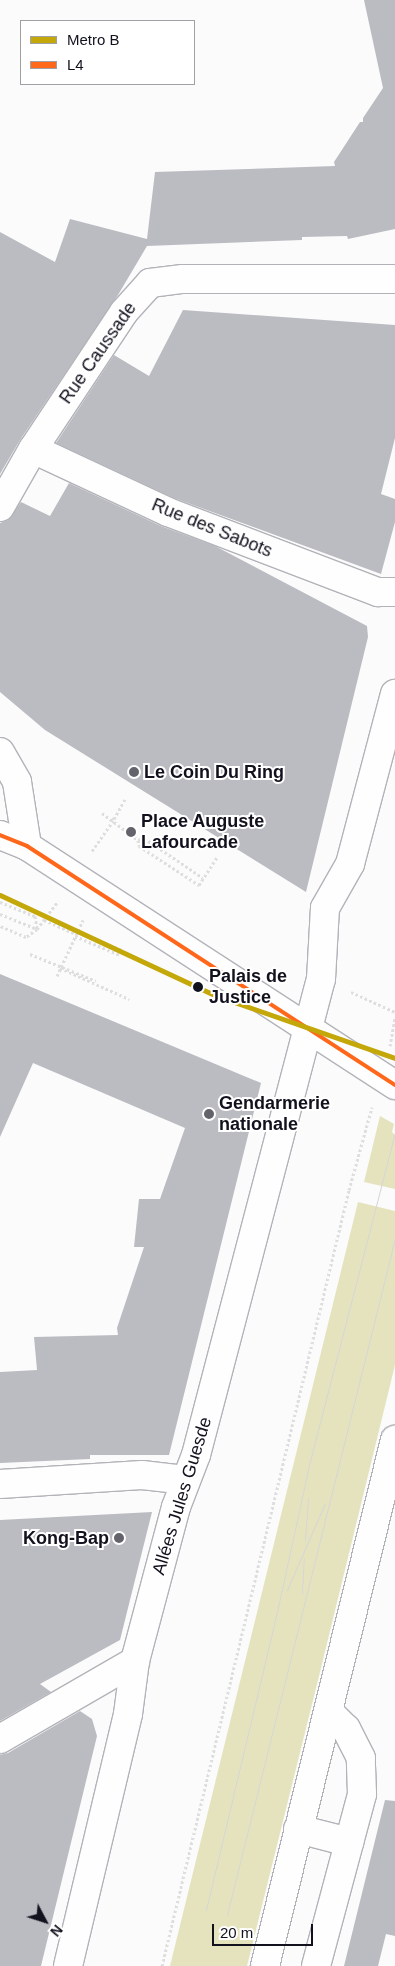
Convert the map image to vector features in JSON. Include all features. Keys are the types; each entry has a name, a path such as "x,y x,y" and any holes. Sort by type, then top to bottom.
{"street":[{"name":"Rue Caussade","path":"0,507 33,450 124,312 150,283 184,279 395,279"},
{"name":"Rue des Sabots","path":"33,450 168,512 378,592 395,592"},
{"name":"Allées Jules Guesde","path":"68,1966 128,1714 135,1661 185,1480 196,1455 298,1022 321,979 325,908 350,864 395,694"},
{"path":"0,752 17,782 28,846"},
{"path":"0,835 28,846 395,1085"},
{"path":"265,1966 395,1440"},
{"path":"0,1484 142,1475 185,1480"},
{"path":"0,1739 135,1661"},
{"path":"316,1966 362,1794 361,1758 346,1729 328,1711"},
{"path":"298,1829 349,1842"}],"path":[{"path":"125,799 114,819 102,813 138,840 139,846 198,885 217,857"},
{"path":"138,840 144,838 203,878"},
{"path":"0,902 35,916"},
{"path":"57,976 87,912"},
{"path":"0,914 37,929 26,937 0,926"},
{"path":"44,920 120,955"},
{"path":"76,934 122,950"},
{"path":"30,954 96,981"},
{"path":"60,968 129,999"},
{"path":"388,1050 395,1016"},
{"path":"162,1966 347,1200 372,1109"}],"shaded area":[{"path":"380,1116 394,1124 392,1132 395,1135 395,1189 364,1182"},
{"path":"358,1202 395,1211 395,1365 320,1672 247,1966 170,1966"}],"building":[{"path":"364,0 395,0 395,229 348,239 347,236 302,237 302,240 147,246 118,295 20,440 0,474 0,232 55,262 70,219 147,239 155,172 335,166 334,162 360,122 363,122 363,118 383,88"},
{"path":"183,310 395,325 395,438 381,494 395,499 395,522 381,574 174,498 56,443 114,355 149,376"},
{"path":"69,483 161,526 215,546 367,626 368,637 306,892 45,730 0,692 0,523 8,520 21,502 50,516"},
{"path":"0,974 261,1083 169,1455 90,1455 90,1459 0,1463 0,1372 37,1370 34,1337 118,1335 117,1328 144,1247 134,1247 139,1199 160,1199 185,1128 33,1063 0,1137"},
{"path":"152,1512 120,1640 40,1684 51,1692 0,1721 0,1520"},
{"path":"80,1711 92,1719 97,1736 41,1966 0,1966 0,1755 8,1753"},
{"path":"385,1800 395,1801 395,1936 386,1934 378,1966 344,1966"}],"tram line":[{"path":"206,1910 277,1612 309,1465 395,1133"},
{"path":"227,1915 395,1238"},
{"path":"305,1540 308,1498"},
{"path":"287,1590 325,1503"},
{"path":"302,1593 304,1558"}],"metro line":[{"name":"B","path":"0,895 214,995 395,1058"}],"transit line":[{"name":"L4","path":"0,835 27,846 395,1085"}],"place":[{"name":"Le Coin Du Ring","path":"134,772"},
{"name":"Place Auguste Lafourcade","path":"131,832"},
{"name":"Palais de Justice","path":"198,987"},
{"name":"Gendarmerie nationale","path":"209,1114"},
{"name":"Kong-Bap","path":"119,1538"}]}
